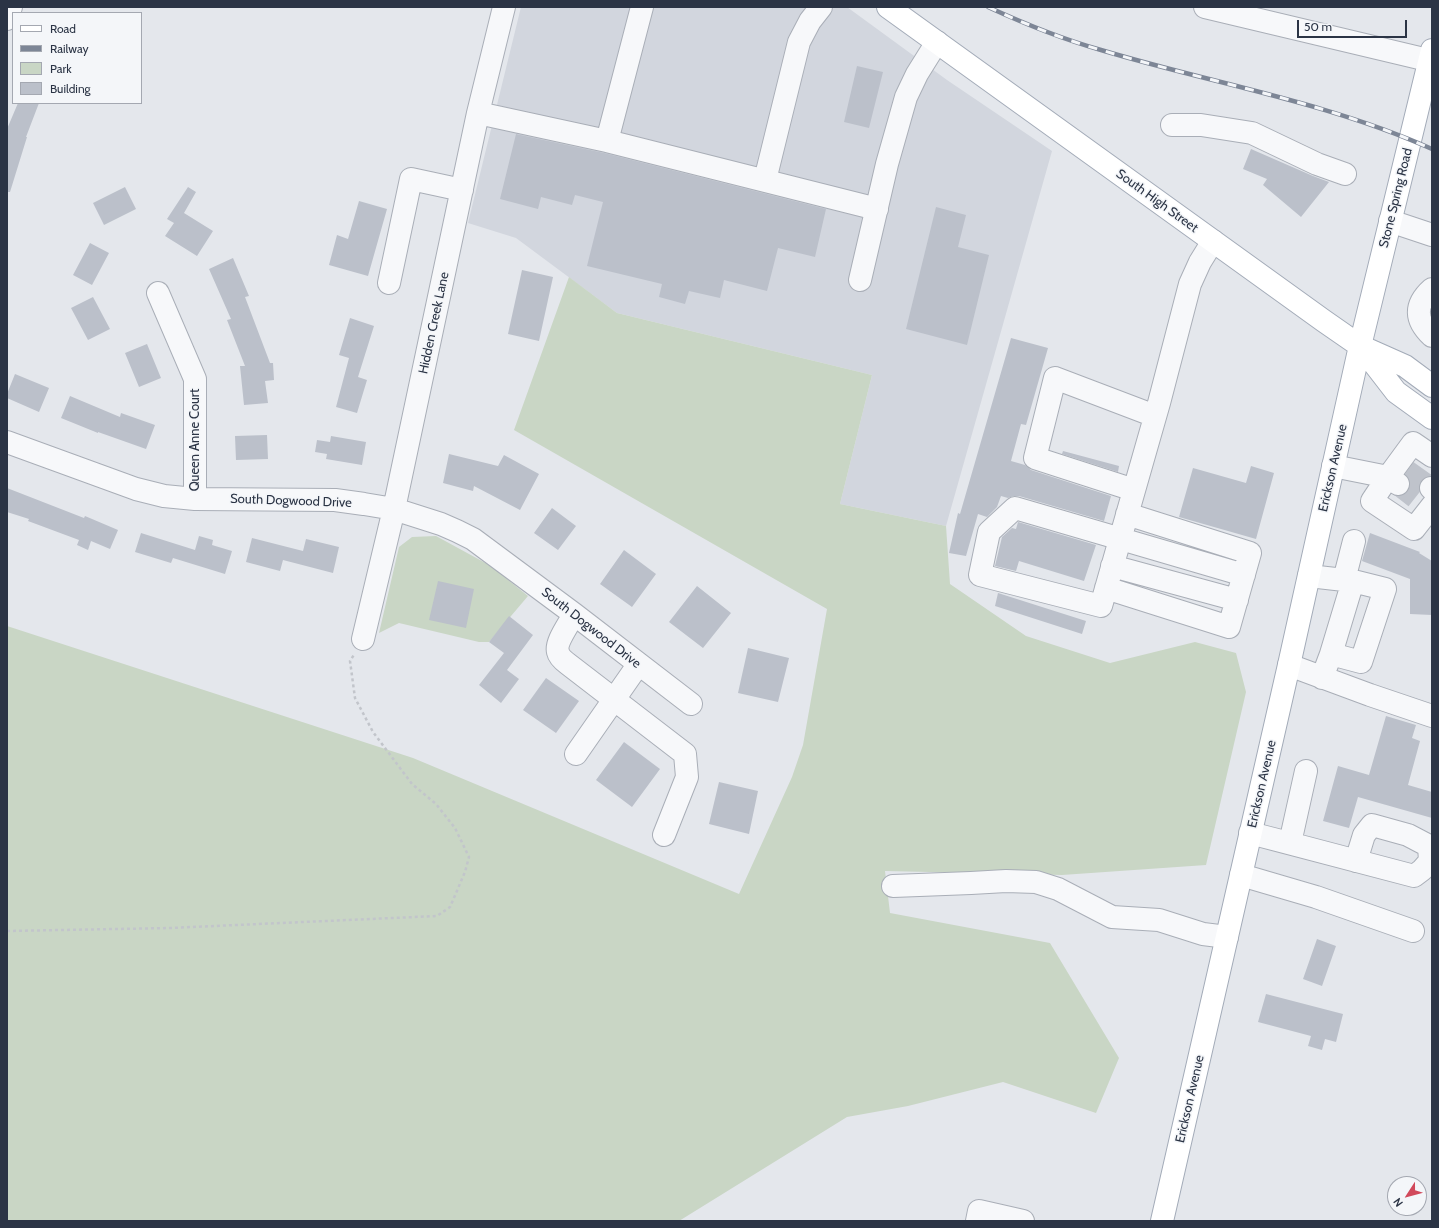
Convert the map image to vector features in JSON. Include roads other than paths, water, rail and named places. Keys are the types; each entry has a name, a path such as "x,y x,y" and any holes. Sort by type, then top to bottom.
{"main road":[{"name":"South High Street","path":"888,7 1360,346 1405,366 1432,386"},
{"name":"Stone Spring Road","path":"1360,346 1431,57"},
{"path":"1360,346 1396,392 1432,418"},
{"name":"Erickson Avenue","path":"1165,1220 1250,833 1289,666 1360,346"}],"street":[{"path":"7,19 11,7"},
{"name":"Hidden Creek Lane","path":"364,639 394,509 478,113 504,7"},
{"path":"607,141 642,7"},
{"path":"765,180 799,42 810,21 821,7"},
{"path":"1205,7 1431,57"},
{"path":"860,280 906,97 917,74 937,42"},
{"path":"478,113 607,141 877,209"},
{"path":"1172,125 1201,125 1252,133 1317,164 1345,174"},
{"path":"389,283 411,179 462,190"},
{"path":"1390,221 1432,235"},
{"path":"1213,241 1200,262 1190,284 1155,416 1120,539 1112,566 1101,606 980,575 989,532 1015,508 1120,539 1244,575"},
{"path":"1432,289 1425,295 1418,308 1422,324 1432,336"},
{"name":"Queen Anne Court","path":"158,293 195,379 196,499"},
{"path":"1134,490 1035,458 1055,378 1155,416"},
{"name":"South Dogwood Drive","path":"7,442 136,489 164,496 196,499 335,500 394,509 440,524 473,539 691,704"},
{"path":"1429,499 1414,529 1372,501 1398,474 1413,443 1432,456"},
{"path":"1333,466 1398,474"},
{"path":"1106,588 1229,627 1237,600 1250,553 1127,514"},
{"path":"1322,678 1331,654 1349,580 1354,542"},
{"path":"1112,566 1237,600"},
{"path":"1309,576 1349,580 1385,588 1361,662 1331,654"},
{"path":"574,614 559,641 557,651 560,656 568,664 685,754 688,777 664,834"},
{"path":"576,754 638,665"},
{"path":"1289,666 1432,716"},
{"path":"1290,844 1306,771"},
{"path":"1250,833 1356,861"},
{"path":"1241,875 1316,897 1414,931"},
{"path":"893,886 1006,880 1036,882 1058,889 1112,917 1159,920 1203,934 1227,937"},
{"path":"977,1221 980,1211 1023,1221"}],"tunnel":[{"path":"1407,471 1431,488"},
{"path":"1398,484 1421,502"}],"railway":[{"path":"988,7 1044,31 1086,46 1268,94 1351,118 1432,149"}]}
